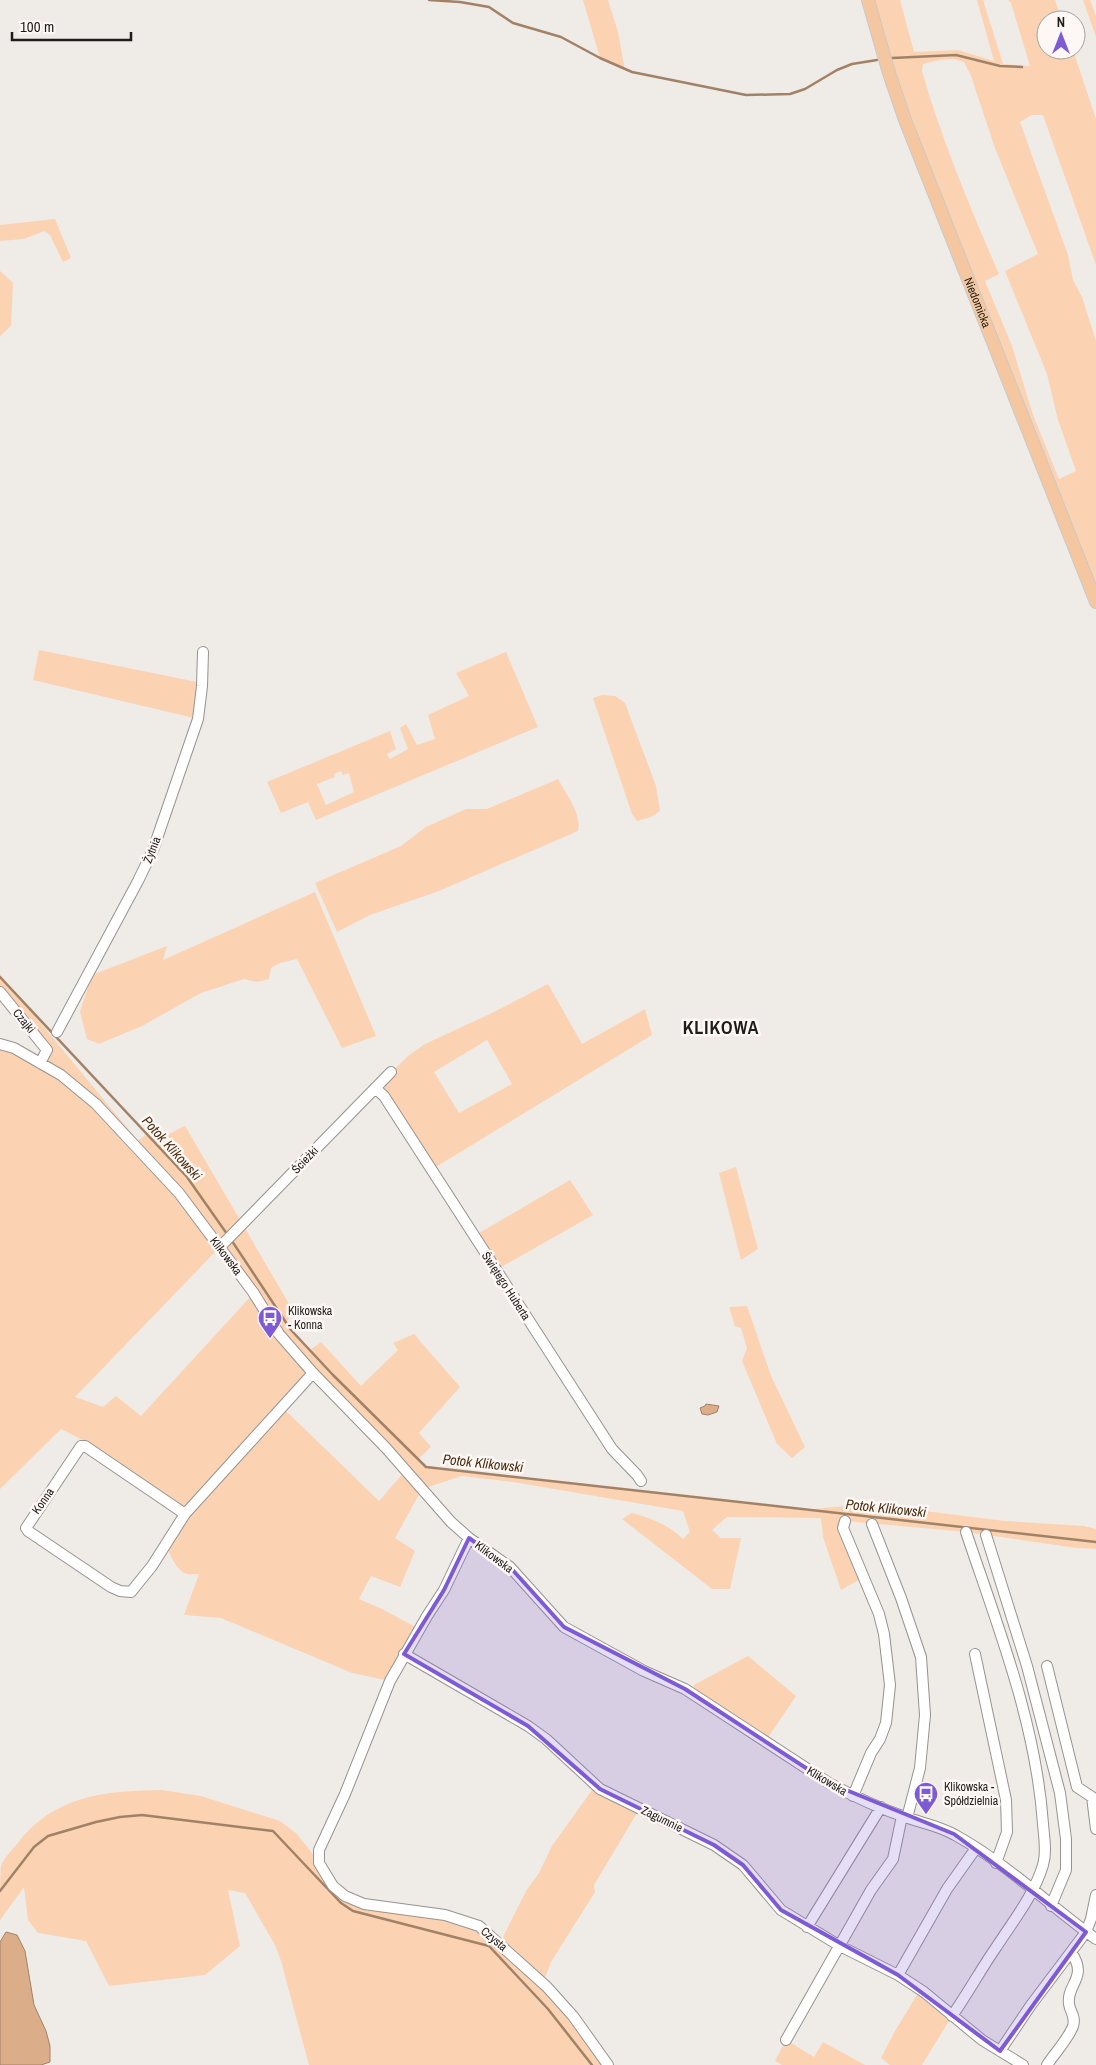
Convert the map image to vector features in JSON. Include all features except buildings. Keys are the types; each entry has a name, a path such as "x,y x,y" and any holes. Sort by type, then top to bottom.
{"main road":[{"name":"Niedomicka","path":"868,0 905,120 1096,602"}],"street":[{"name":"Żytnia","path":"57,1032 153,850 198,719 202,686 203,652"},
{"name":"Czajki","path":"0,992 47,1050 40,1063"},
{"name":"Klikowska","path":"0,1044 14,1048 61,1075 96,1104 226,1240 253,1292 279,1334 313,1373 381,1442 451,1522 469,1538 510,1567 564,1627 644,1671 685,1688 829,1783 853,1796 954,1834 976,1848 1096,1939"},
{"name":"Ścieżki","path":"226,1240 391,1072"},
{"name":"Świętego Huberta","path":"375,1088 384,1096 612,1449 641,1481"},
{"name":"Konna","path":"185,1514 85,1446 81,1446 26,1528 111,1587 120,1591 131,1592 152,1566 185,1514 313,1373"},
{"path":"845,1521 843,1528 879,1614 884,1634 890,1686 886,1723 853,1796"},
{"path":"786,2040 871,1890 893,1859 920,1768 925,1715 921,1657 902,1598 872,1524"},
{"path":"952,2016 997,1945 1015,1921 1036,1884 1045,1855 1041,1796 1011,1663 966,1532"},
{"path":"986,1535 1027,1666 1060,1793 1066,1839 1066,1870 1051,1906"},
{"path":"404,1654 444,1590 469,1538"},
{"name":"Czysta","path":"404,1654 390,1681 338,1811 319,1850 319,1863 333,1886 345,1896 364,1904 383,1905 445,1915 479,1926 547,1987 574,2016 608,2065"},
{"name":"Zagumnie","path":"404,1654 546,1738 584,1776 600,1789 714,1846 743,1865 782,1910 807,1928 898,1975 924,1992 982,2040 1022,2065"},
{"path":"975,1654 1006,1800 1007,1832 996,1863"},
{"path":"1047,1666 1077,1787 1092,1797 1096,1829"},
{"path":"807,1928 881,1807"},
{"path":"898,1975 947,1889 976,1848"},
{"path":"1000,2051 1031,2004 1086,1932 1096,1895"},
{"path":"1047,2065 1072,2029 1075,2020 1068,2003 1078,1969 1071,1952"}],"highlighted area":[{"path":"469,1538 510,1567 564,1627 685,1689 829,1783 954,1834 1086,1932 1000,2051 898,1975 781,1910 743,1865 714,1845 600,1789 528,1726 404,1654 444,1590"}],"shaded area":[{"path":"583,0 608,0 618,32 625,70 600,58"},
{"path":"873,0 900,0 914,52 958,50 994,61 977,0 983,0 1003,64 1030,66 1011,3 1008,0 1055,0 1058,10 1036,10 1036,60 1076,60 1096,119 1096,265 1043,115 1032,115 1020,122 1068,255 1073,280 1082,297 1096,341 1096,588 907,110","holes":["954,59 964,62 971,76 995,148 1038,254 1005,271 1047,374 1058,420 1076,471 1059,479 1033,415 1012,346 985,281 999,274 967,199 948,148 922,71 923,64"]},
{"path":"1083,0 1090,0 1096,16 1096,37"},
{"path":"55,219 71,258 63,262 50,235 44,231 24,239 0,241 0,225"},
{"path":"0,271 13,283 11,326 0,336"},
{"path":"39,650 202,683 198,719 33,680"},
{"path":"506,652 538,727 316,820 308,802 281,813 267,782 390,731 396,749 387,754 390,759 408,749 400,728 406,724 417,745 435,739 428,715 469,696 456,673","holes":["341,771 343,775 349,773 354,792 326,805 317,784 335,777 334,774"]},
{"path":"602,695 615,696 625,703 656,786 660,811 651,817 637,821 632,814 593,698"},
{"path":"558,779 576,811 579,824 578,831 439,891 370,915 337,932 315,883 401,846 426,827 466,809 487,809"},
{"path":"315,892 376,1036 342,1048 297,959 280,963 271,968 269,979 257,982 244,979 201,993 142,1026 99,1044 87,1039 80,1012 92,975 167,946 163,960"},
{"path":"0,974 138,1141 157,1125 167,1135 185,1126 295,1314 285,1322 310,1350 321,1342 361,1386 398,1350 393,1343 414,1334 460,1387 419,1433 431,1447 418,1459 426,1467 803,1510 869,1504 1005,1521 1084,1526 1096,1529 1096,1549 1076,1548 966,1532 845,1521 864,1577 841,1590 823,1537 821,1518 727,1517 712,1530 721,1538 741,1538 730,1589 712,1589 622,1519 632,1513 646,1517 666,1526 683,1539 690,1532 683,1511 513,1482 462,1476 422,1489 395,1538 415,1551 400,1587 371,1576 359,1599 419,1629 390,1681 352,1673 221,1618 184,1615 199,1574 183,1572 174,1562 166,1545 185,1514 102,1458 100,1449 61,1429 0,1489 0,1044 40,1063 47,1050 0,992","holes":["219,1248 252,1295 141,1416 116,1396 103,1407 75,1397","313,1373 406,1470 379,1501 282,1407"]},
{"path":"548,984 582,1044 645,1009 652,1035 431,1170 375,1088 408,1056 425,1044 492,1013","holes":["487,1040 512,1084 459,1113 434,1072"]},
{"path":"736,1167 758,1249 741,1260 719,1173"},
{"path":"570,1180 593,1215 496,1270 474,1236"},
{"path":"747,1306 771,1376 805,1447 792,1458 777,1444 742,1361 747,1348 741,1328 735,1326 729,1307"},
{"path":"706,1404 719,1406 717,1412 708,1415 702,1414 700,1408"},
{"path":"748,1656 796,1696 765,1742 693,1693 694,1685"},
{"path":"162,1790 201,1796 280,1821 297,1834 312,1853 323,1872 345,1895 479,1926 547,1987 608,2065 309,2065 281,1961 275,1945 245,1893 228,1890 240,1946 205,1975 109,1986 86,1941 38,1933 28,1920 24,1887 0,1920 1,1866 8,1855 32,1828 47,1815 82,1799 120,1792"},
{"path":"592,1790 614,1799 637,1813 594,1885 595,1892 551,1962 545,1978 505,1942 503,1937 526,1891 539,1873 552,1846"},
{"path":"6,1932 17,1935 25,1951 34,2005 46,2031 50,2046 50,2062 41,2065 0,2065 0,1942"},
{"path":"920,1990 952,2016 922,2065 890,2065 881,2058"},
{"path":"786,2040 814,2057 823,2042 865,2065 782,2065 775,2061"}],"waterway":[{"path":"429,0 460,2 489,7 513,23 561,37 600,58 632,72 746,95 790,94 805,89 837,70 852,64 877,60"},
{"path":"892,58 956,55 1000,66 1022,67"},
{"name":"Potok Klikowski","path":"0,977 187,1177 227,1234"},
{"name":"Potok Klikowski","path":"232,1241 291,1330 333,1375 426,1467 1096,1542"},
{"path":"0,1891 34,1847 48,1836 96,1822 142,1815 273,1831 341,1903 353,1911 489,1946 548,2009 592,2065"}],"place":[{"name":"Klikowska - Konna","path":"270,1339"},
{"name":"Klikowska - Spółdzielnia","path":"926,1815"}],"district":[{"name":"KLIKOWA","path":"721,1028"}]}
